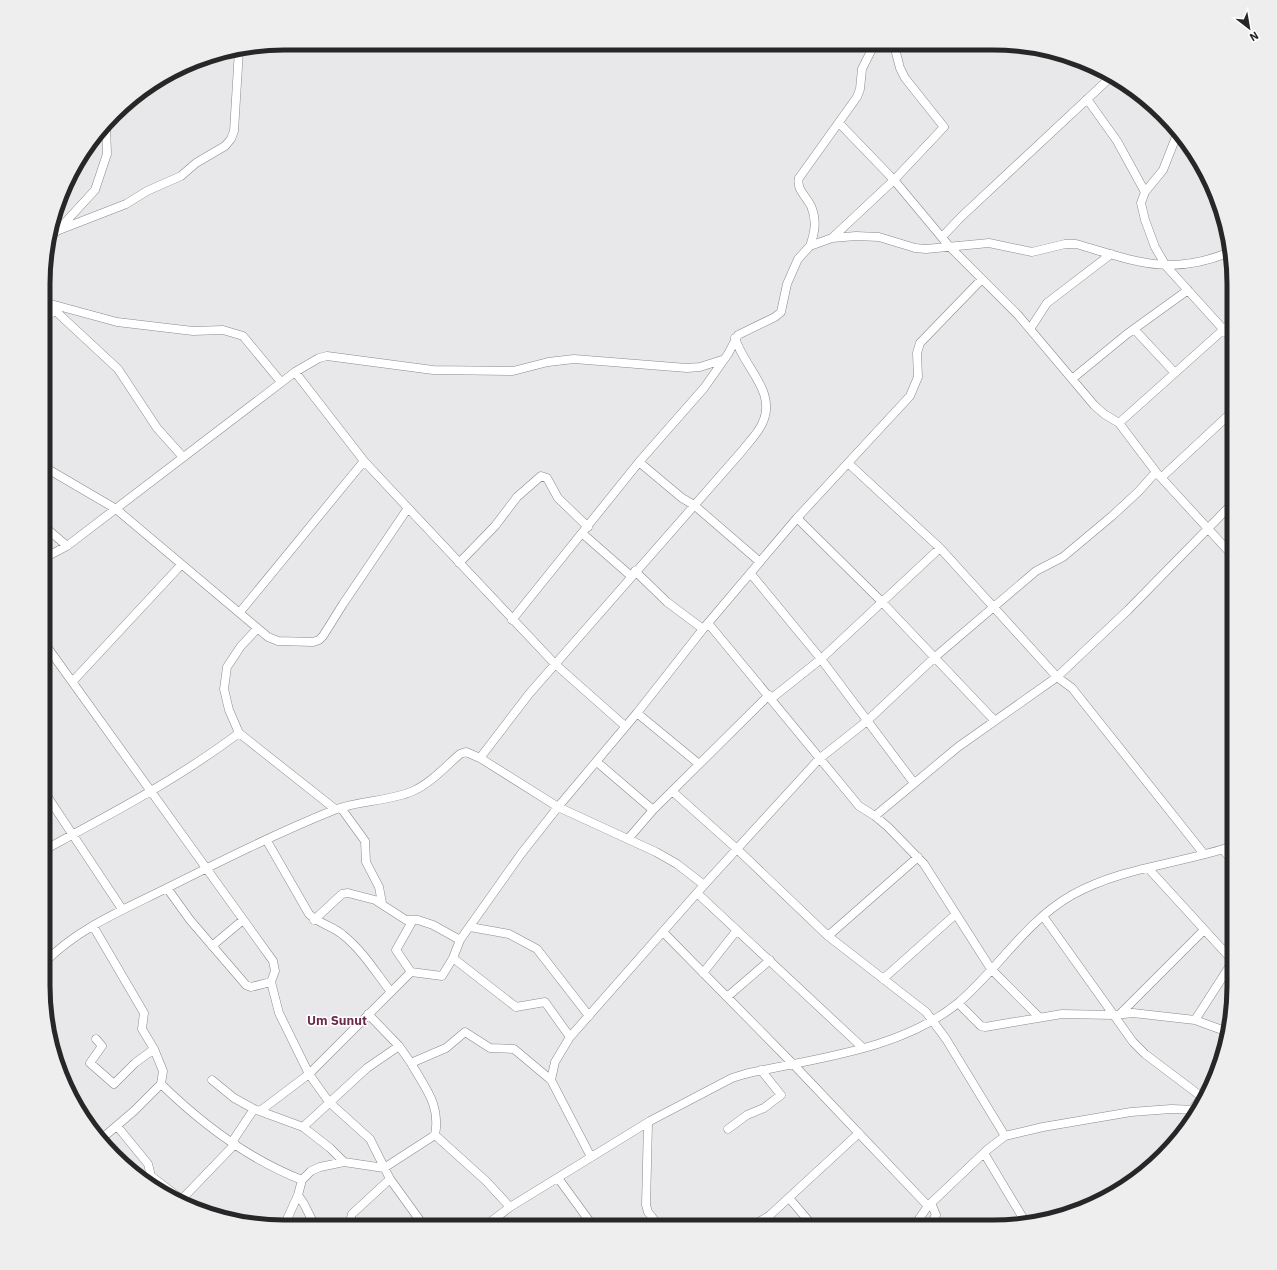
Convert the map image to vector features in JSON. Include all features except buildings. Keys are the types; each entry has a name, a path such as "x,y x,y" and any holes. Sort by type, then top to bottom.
{"street":[{"path":"512,620 639,462 704,388 722,360 728,354 735,338 743,332 776,317 781,312 787,284 798,259 810,246 814,236 814,216 798,183 799,178 857,97 860,89 862,69 872,50"},
{"path":"832,238 894,180 944,127 905,78 900,68 895,50"},
{"path":"56,232 126,204 153,188 181,176 196,163 225,146 231,139 234,131 239,54"},
{"path":"942,237 961,217 1108,80"},
{"path":"1087,99 1117,141 1145,192"},
{"path":"839,123 894,180 949,246 1030,329 1104,414 1119,423 1159,475 1227,549"},
{"path":"56,230 95,190 107,154 106,132"},
{"path":"1176,138 1163,170 1145,192 1141,203 1145,220 1155,247 1166,266 1227,332"},
{"path":"810,246 832,238 856,236 879,237 915,248 926,249 989,243 1032,252 1065,244 1076,244 1144,264 1166,266 1192,264 1225,254"},
{"path":"1030,329 1047,303 1110,254"},
{"path":"413,920 396,950 411,972 442,976 453,958 460,940 521,854 558,807 597,762 706,626 797,518 910,396 918,377 917,353 920,343 982,279"},
{"path":"1072,379 1134,329 1188,290"},
{"path":"50,304 117,322 193,331 223,330 235,333 243,336 250,342 282,382"},
{"path":"50,306 118,369 154,423 183,457"},
{"path":"50,314 55,311"},
{"path":"1119,423 1227,327"},
{"path":"1134,329 1175,373"},
{"path":"480,758 529,694 742,451 762,424 767,411 768,400 764,390 744,359 735,338"},
{"path":"50,555 67,546 295,372 319,358 327,356 397,366 462,371 513,371 548,362 574,359 687,368 700,367 722,360"},
{"path":"295,372 364,461 512,620 555,664 625,726"},
{"path":"551,1080 555,1062 570,1037 704,885 819,759 866,721 935,657 1036,571 1063,557 1227,416"},
{"path":"240,612 364,461"},
{"path":"639,462 682,498 694,505 760,562"},
{"path":"848,463 940,548 1058,677 1067,683 1080,697 1204,854"},
{"path":"50,470 116,509 181,565 240,612 257,629 278,641 313,642 319,640 408,508"},
{"path":"459,563 495,526 517,498 541,476 547,478 558,498 585,530 633,574 668,602 706,626 770,697 819,759 859,806 875,816 918,857 991,969 1039,1017"},
{"path":"875,816 958,747 994,720 1058,677 1128,610 1207,528 1227,509"},
{"path":"797,518 881,601 994,720"},
{"path":"50,531 67,546"},
{"path":"628,839 653,810 699,764 770,697 821,659 881,601 940,548"},
{"path":"73,681 181,565"},
{"path":"750,574 821,659 914,783"},
{"path":"257,629 241,646 227,667 224,689 229,710 239,733 338,808 365,841 366,862 379,886 382,902"},
{"path":"50,651 273,961 275,971 272,982 281,1018 309,1074 329,1102 370,1139 390,1179 420,1220"},
{"path":"637,713 699,764"},
{"path":"50,847 150,791 211,754 239,733"},
{"path":"50,958 67,942 122,909 206,868 338,808 402,795 414,791 425,784 460,754 466,752 480,758 558,807 656,852 677,864 704,885"},
{"path":"597,762 653,810"},
{"path":"672,791 737,849 828,936 934,1020 1005,1136"},
{"path":"50,802 122,909"},
{"path":"267,841 300,900 314,920 342,934 351,942 391,992"},
{"path":"493,1220 510,1207 648,1123 732,1078 761,1070 863,1048 890,1039 934,1020 958,1003 1043,916 1070,896 1093,884 1122,874 1227,849"},
{"path":"1224,850 1227,853"},
{"path":"828,936 918,857"},
{"path":"1148,868 1203,931 1227,956"},
{"path":"167,888 212,946 248,987 272,982"},
{"path":"314,920 345,892 382,902 406,920 413,920 433,925 460,940"},
{"path":"697,893 863,1048"},
{"path":"883,979 956,914"},
{"path":"1043,916 1117,1015 1133,1042 1146,1054 1200,1095"},
{"path":"212,946 243,920"},
{"path":"93,926 143,1010 144,1016 142,1029 154,1049 163,1071 161,1084 105,1136"},
{"path":"470,926 509,934 537,949 589,1016"},
{"path":"704,973 737,930"},
{"path":"1117,1015 1203,931"},
{"path":"663,932 929,1204 936,1215 933,1220"},
{"path":"453,958 516,1007 545,1002 570,1037"},
{"path":"727,997 770,960"},
{"path":"1195,1020 1227,969"},
{"path":"184,1197 233,1143 257,1110 309,1074 411,972"},
{"path":"958,1003 981,1026 984,1027 1039,1017 1080,1013 1117,1015 1134,1013 1195,1020 1223,1030"},
{"path":"287,1220 298,1195 302,1180 310,1171 320,1167 344,1162 384,1168 435,1135 438,1121 436,1110 411,1063 399,1046 368,1014"},
{"path":"411,1063 446,1048 465,1032 490,1048 506,1047 514,1049 551,1080 591,1157"},
{"path":"96,1039 102,1046 90,1064 114,1084 135,1063 154,1049"},
{"path":"303,1127 367,1068 399,1046"},
{"path":"728,1129 747,1115 764,1108 781,1095 761,1070"},
{"path":"212,1080 234,1098 257,1110 303,1127 330,1148 344,1162"},
{"path":"161,1084 191,1112 233,1143 273,1168 302,1180"},
{"path":"918,1220 929,1204 984,1152 1005,1136 1042,1127 1124,1114 1192,1110"},
{"path":"648,1123 646,1205 648,1212 654,1220"},
{"path":"117,1126 148,1164 150,1178"},
{"path":"762,1220 769,1216 859,1133"},
{"path":"435,1135 486,1181 510,1207"},
{"path":"984,1152 1023,1218"},
{"path":"558,1178 589,1220"},
{"path":"350,1220 352,1214 390,1179"},
{"path":"298,1195 310,1213 313,1220"},
{"path":"789,1198 808,1220"}],"district":[{"name":"Um Sunut","path":"337,1020"}]}
